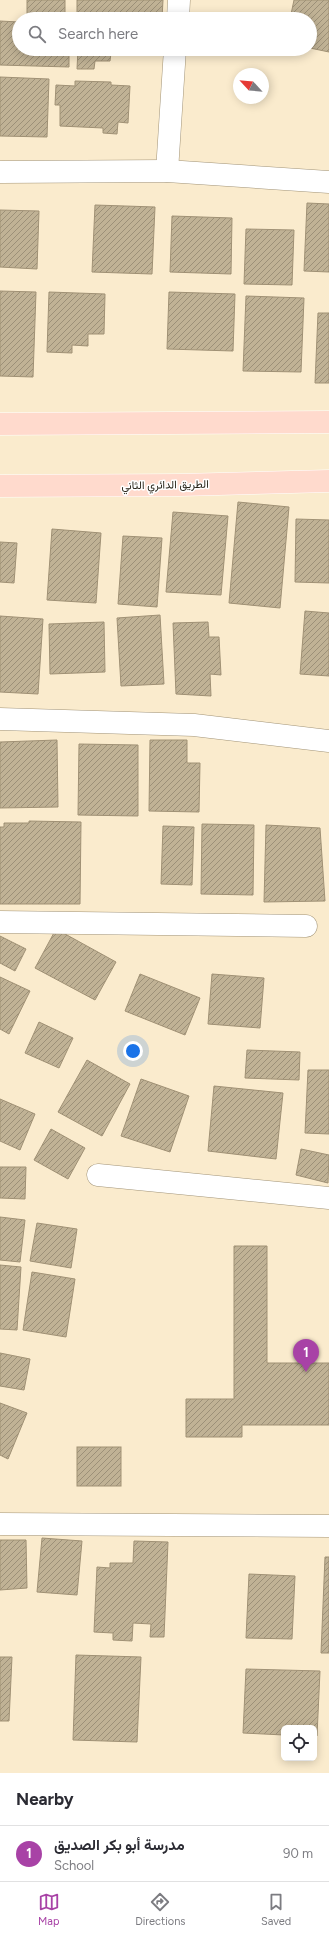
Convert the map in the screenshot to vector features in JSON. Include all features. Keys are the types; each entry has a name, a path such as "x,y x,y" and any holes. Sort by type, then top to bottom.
{"main road":[{"path":"0,424 329,422"},
{"name":"الطريق الدائري الثاني","path":"0,486 181,485 329,481"}],"street":[{"path":"178,12 179,0"},
{"path":"166,171 175,56"},
{"path":"0,172 166,171 329,182"},
{"path":"0,719 194,725 329,741"},
{"path":"0,922 306,926"},
{"path":"98,1175 329,1198"},
{"path":"0,1524 329,1526"}],"building":[{"path":"27,0 65,0 65,12 27,12"},
{"path":"77,0 163,0 162,12 77,12"},
{"path":"294,0 329,0 329,52 317,49 317,12 291,12"},
{"path":"0,21 12,22 12,56 69,56 69,67 0,65"},
{"path":"78,56 111,56 110,61 95,61 94,69 77,69"},
{"path":"0,77 49,79 47,137 0,136"},
{"path":"75,81 111,82 111,85 130,86 128,123 118,122 117,134 103,133 103,128 60,126 60,105 55,105 56,85 75,86"},
{"path":"307,203 329,204 329,272 304,271"},
{"path":"95,205 155,207 152,274 92,272"},
{"path":"0,210 39,211 37,269 0,267"},
{"path":"172,216 232,218 231,274 170,272"},
{"path":"246,229 294,230 292,285 244,284"},
{"path":"0,291 36,292 33,377 0,376"},
{"path":"49,292 105,294 104,334 88,334 88,346 72,345 72,353 47,352"},
{"path":"169,292 235,294 233,351 167,349"},
{"path":"246,296 304,298 301,372 243,371"},
{"path":"318,313 329,313 329,383 315,383"},
{"path":"238,502 289,507 280,608 229,603"},
{"path":"173,512 228,516 221,595 166,592"},
{"path":"296,519 329,520 329,583 295,582"},
{"path":"52,529 101,533 96,603 47,600"},
{"path":"123,536 162,538 157,607 118,604"},
{"path":"0,542 17,543 14,583 0,582"},
{"path":"305,611 329,613 329,676 300,674"},
{"path":"160,615 164,684 121,686 117,618"},
{"path":"0,616 43,619 38,694 0,692"},
{"path":"104,622 105,672 50,674 49,624"},
{"path":"208,622 209,637 219,637 221,675 210,674 211,696 176,694 173,623"},
{"path":"57,740 58,807 0,808 0,742"},
{"path":"150,740 187,740 187,763 200,763 199,812 149,811"},
{"path":"79,744 138,745 138,816 78,815"},
{"path":"29,821 81,822 80,904 0,904 0,827 4,827 4,823 29,823"},
{"path":"202,824 254,825 253,895 201,894"},
{"path":"266,825 320,828 325,901 264,902"},
{"path":"163,826 194,827 192,885 161,884"},
{"path":"56,929 116,962 95,1000 35,968"},
{"path":"0,936 26,949 15,971 0,963"},
{"path":"140,974 200,998 185,1035 125,1011"},
{"path":"212,974 264,978 260,1028 208,1024"},
{"path":"0,977 30,991 9,1034 0,1029"},
{"path":"39,1022 73,1038 59,1068 25,1053"},
{"path":"247,1050 300,1052 299,1080 245,1078"},
{"path":"87,1060 130,1084 102,1136 58,1112"},
{"path":"308,1070 329,1070 329,1134 305,1133"},
{"path":"141,1079 189,1096 170,1152 121,1136"},
{"path":"214,1086 283,1093 276,1159 208,1151"},
{"path":"0,1099 35,1114 20,1150 0,1141"},
{"path":"51,1129 85,1148 68,1179 34,1160"},
{"path":"301,1149 329,1155 328,1183 296,1175"},
{"path":"0,1167 26,1167 25,1199 0,1198"},
{"path":"0,1217 25,1220 20,1262 0,1260"},
{"path":"37,1223 77,1229 71,1268 30,1261"},
{"path":"234,1246 267,1246 267,1363 329,1363 329,1425 242,1425 242,1437 186,1437 186,1399 234,1399"},
{"path":"0,1265 21,1267 17,1330 0,1329"},
{"path":"32,1272 75,1279 66,1337 23,1330"},
{"path":"0,1353 30,1359 24,1390 0,1386"},
{"path":"0,1403 27,1413 8,1459 0,1455"},
{"path":"77,1447 121,1447 121,1486 77,1486"},
{"path":"42,1538 82,1541 77,1595 37,1592"},
{"path":"0,1540 26,1540 27,1588 0,1590"},
{"path":"134,1541 168,1542 164,1637 150,1637 151,1624 133,1623 132,1641 113,1640 113,1633 94,1632 97,1567 110,1568 110,1563 133,1563"},
{"path":"325,1557 329,1557 329,1653 321,1653"},
{"path":"249,1574 295,1576 292,1639 246,1638"},
{"path":"76,1655 141,1657 137,1742 73,1740"},
{"path":"0,1657 12,1657 9,1721 0,1721"},
{"path":"246,1669 320,1671 317,1736 317,1725 281,1725 281,1735 243,1733"}],"place":[{"name":"مدرسة أبو بكر الصديق","path":"306,1372"}]}
